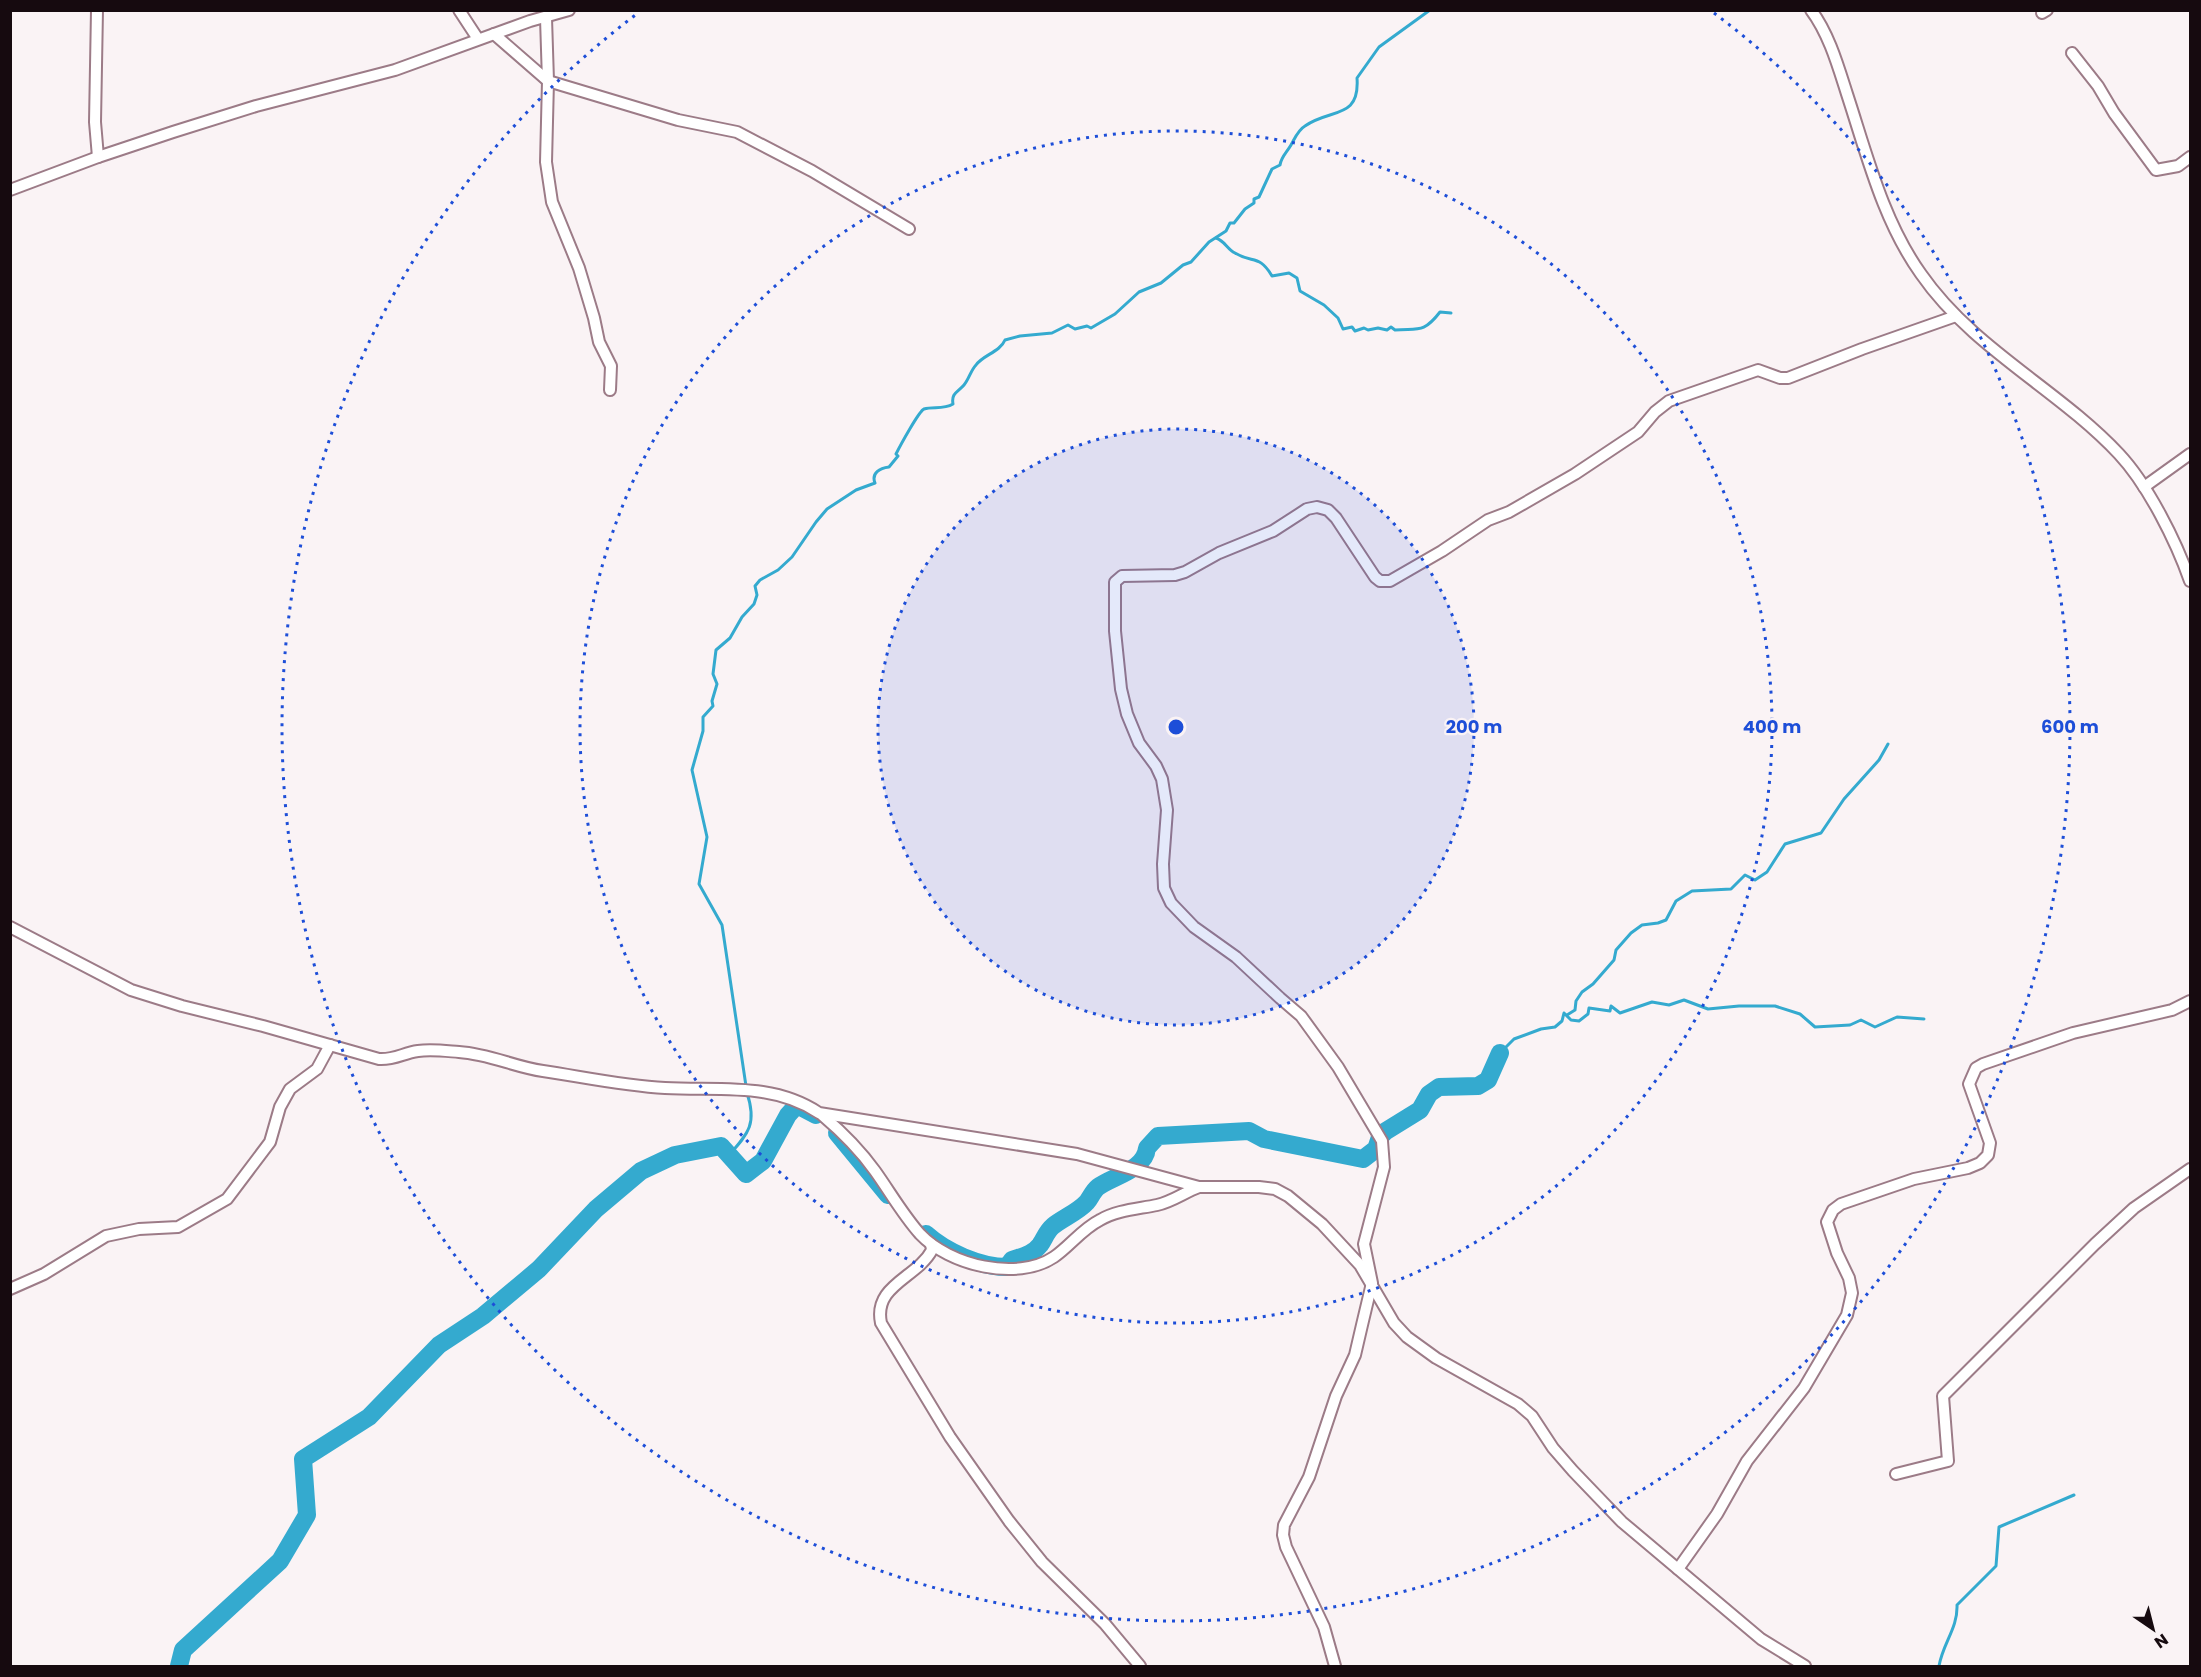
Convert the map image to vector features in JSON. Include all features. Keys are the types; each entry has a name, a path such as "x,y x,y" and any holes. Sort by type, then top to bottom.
{"street":[{"path":"97,10 95,122 98,157"},
{"path":"459,10 478,39"},
{"path":"10,190 98,157 256,106 395,70 530,21 569,10"},
{"path":"1811,10 1826,35 1838,66 1880,193 1897,233 1923,277 1956,316 1992,349 2100,435 2129,465 2144,487 2174,543 2190,581"},
{"path":"546,18 548,81 546,162 552,202 579,268 599,342 611,366 610,390"},
{"path":"494,34 548,81 678,120 737,132 812,171 909,229"},
{"path":"2072,53 2098,86 2114,113 2156,170 2178,166 2190,157"},
{"path":"1335,1666 1324,1627 1286,1547 1283,1534 1287,1518 1309,1477 1336,1396 1355,1355 1372,1282 1364,1244 1384,1167 1382,1141 1338,1067 1301,1016 1250,969 1182,916 1171,903 1164,888 1163,864 1167,810 1162,779 1139,742 1127,714 1121,689 1115,631 1115,582 1122,576 1175,575 1185,572 1219,553 1273,531 1307,509 1317,507 1328,510 1336,518 1375,577 1380,582 1390,581 1442,551 1488,520 1509,512 1575,474 1638,432 1655,412 1669,401 1758,370 1779,378 1788,378 1956,316"},
{"path":"2144,487 2190,454"},
{"path":"10,927 131,990 379,1059 392,1060 422,1050 460,1052 489,1055 539,1071 652,1087 758,1091 783,1095 804,1103 819,1113 857,1148 907,1219 931,1244 974,1263 1001,1270 1037,1266 1054,1257 1099,1220 1130,1210 1158,1205 1199,1186"},
{"path":"1677,1569 1717,1514 1747,1461 1804,1388 1847,1315 1852,1293 1849,1278 1830,1236 1827,1222 1833,1210 1841,1204 1914,1179 1968,1168 1980,1163 1988,1155 1990,1143 1969,1084 1976,1068 2073,1033 2172,1010 2190,1000"},
{"path":"10,1289 44,1274 106,1236 139,1229 178,1227 227,1199 270,1142 280,1107 290,1089 317,1069 330,1045"},
{"path":"819,1113 1077,1154 1199,1186 1259,1187 1275,1189 1288,1196 1322,1224 1360,1265 1394,1323 1407,1336 1421,1348 1518,1404 1532,1416 1553,1449 1598,1498 1677,1569 1789,1663 1804,1666"},
{"path":"1896,1474 1948,1461 1943,1396 2126,1215 2190,1169"},
{"path":"931,1244 932,1250 923,1263 901,1278 883,1298 880,1308 881,1323 950,1437 1009,1521 1042,1562 1105,1624 1140,1666"}],"waterway":[{"path":"746,1086 722,925 699,884 707,837 692,770 703,731 703,717 713,706 712,701 717,684 713,674 716,650 730,638 742,617 754,604 757,595 755,586 792,557 827,509 856,490 875,483 875,474 889,467 898,456 896,454 898,450 922,411 927,408 946,407 953,404 954,395 966,383 974,367 999,348 1005,340 1052,333 1068,325 1075,329 1087,326 1091,328 1115,314 1139,292 1161,283 1183,265 1191,262 1209,242 1226,231 1230,223 1234,223 1245,209 1254,203 1254,199 1259,197 1272,169 1280,165 1300,130 1315,120 1348,107 1354,101 1357,78 1379,47 1430,10"},
{"path":"1216,238 1235,253 1259,262 1272,276 1289,273 1297,278 1300,291 1324,305 1338,318 1343,329 1352,327 1355,331 1364,328 1387,330 1391,327 1395,330 1415,329 1429,324 1440,312 1451,313"},
{"path":"1567,1015 1575,1010 1576,1001 1582,992 1593,984 1614,960 1616,950 1631,933 1642,925 1666,920 1676,901 1692,891 1731,889 1745,875 1755,880 1767,872 1785,844 1821,833 1844,799 1879,760 1888,744"},
{"path":"1500,1053 1514,1039 1541,1029 1555,1027 1562,1021 1564,1013 1571,1020 1579,1021 1588,1014 1589,1008 1610,1011 1611,1006 1620,1013 1652,1002 1669,1005 1684,1000 1708,1009 1775,1006 1800,1014 1815,1027 1850,1025 1861,1020 1875,1027 1897,1017 1924,1019"},
{"path":"926,1234 943,1247 964,1257 986,1264 1007,1267 1012,1260 1034,1251 1051,1228 1083,1206 1098,1187 1141,1162 1147,1148 1158,1136 1249,1131 1264,1139 1363,1159 1376,1149 1380,1137 1386,1131 1420,1110 1429,1094 1439,1087 1478,1086 1488,1080 1500,1053"},
{"path":"729,1155 742,1140 749,1127 751,1112 747,1093"},
{"path":"179,1666 183,1650 280,1561 307,1515 303,1459 369,1417 439,1345 483,1316 539,1269 596,1209 641,1171 675,1155 721,1146 746,1174 763,1161 788,1115 797,1105 816,1115"},
{"path":"837,1133 888,1195"},
{"path":"1939,1666 1953,1628 1957,1605 1996,1566 1999,1527 2074,1495"}]}
